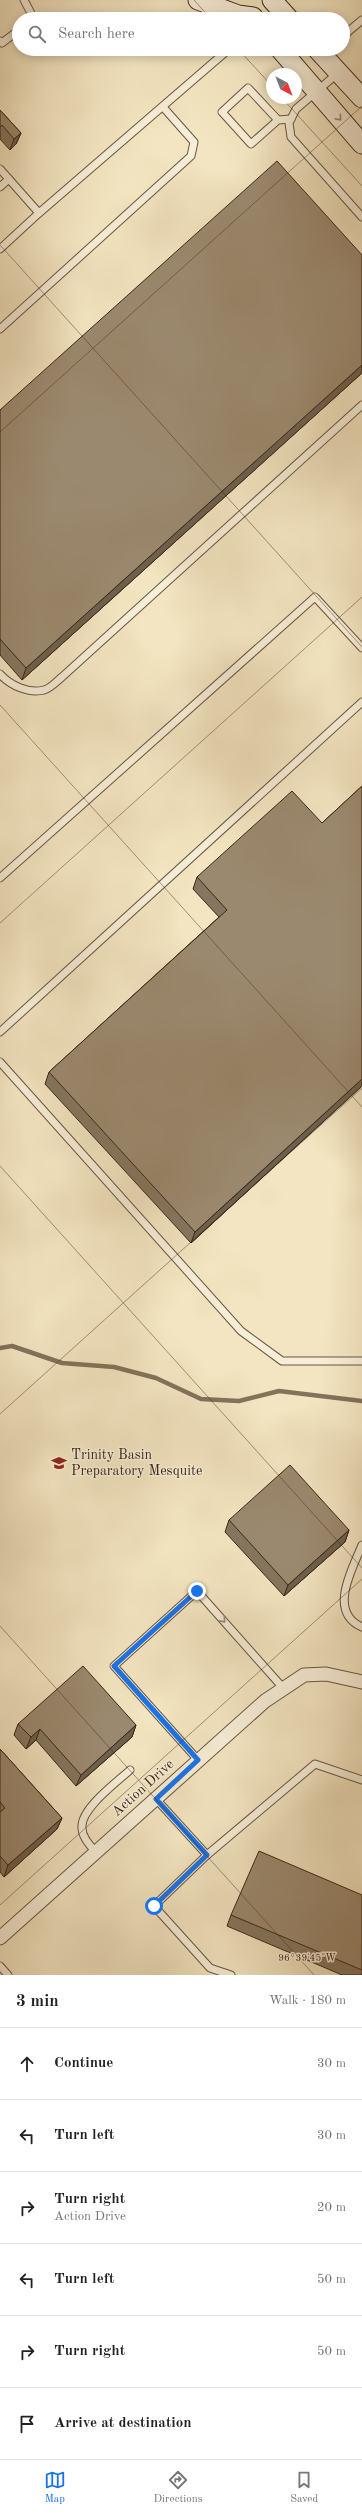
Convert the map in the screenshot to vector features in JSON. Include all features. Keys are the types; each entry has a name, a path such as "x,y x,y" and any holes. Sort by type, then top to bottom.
{"main road":[{"path":"198,0 230,12"},
{"path":"238,0 249,12"},
{"path":"272,0 283,12"},
{"path":"284,0 292,12"},
{"path":"286,56 362,144"},
{"path":"326,56 362,98"}],"street":[{"name":"Action Drive","path":"0,1938 265,1700 304,1675 326,1674 362,1682"}],"lane":[{"path":"24,0 30,12"},
{"path":"350,30 362,20"},
{"path":"0,41 2,43 12,35"},
{"path":"0,249 39,213 221,56"},
{"path":"339,73 296,110 289,123 291,137 362,217"},
{"path":"278,120 248,88 222,112 252,144 278,120 291,119"},
{"path":"0,329 191,156 194,142 163,107"},
{"path":"0,169 39,213"},
{"path":"0,187 9,179"},
{"path":"0,674 6,681 23,689 44,690 62,677 362,405"},
{"path":"0,878 315,597 362,648"},
{"path":"0,1032 362,702"},
{"path":"0,1062 241,1331 282,1361 362,1361"},
{"path":"362,1545 345,1587 343,1599 350,1618 362,1627"},
{"path":"198,1760 114,1666 197,1591 284,1688"},
{"path":"231,1975 210,1968 154,1906 207,1855 315,1764 362,1780"},
{"path":"96,1852 86,1840 81,1829 83,1817 91,1806 130,1770"},
{"path":"156,1799 207,1855"},
{"path":"0,1966 8,1975"}],"building":[{"path":"0,110 21,133 14,139 2,125 0,127"},
{"path":"277,161 362,255 362,365 26,668 0,639 0,410"},
{"path":"362,786 362,1079 195,1232 49,1072 227,910 197,877 292,791 322,823"},
{"path":"290,1465 349,1530 288,1585 229,1520"},
{"path":"83,1666 136,1725 81,1775 40,1729 31,1737 18,1724"},
{"path":"0,1749 62,1818 8,1865 0,1856 0,1812 5,1808 0,1802"},
{"path":"259,1851 362,1895 362,1970 231,1915"}],"waterway":[{"path":"0,1348 12,1346 62,1363 114,1367 156,1378 201,1399 239,1401 279,1391 362,1401"}],"place":[{"name":"Trinity Basin Preparatory Mesquite","path":"59,1463"}],"route":[{"path":"154,1906 207,1855 156,1799 198,1760 114,1666 197,1591"}]}
